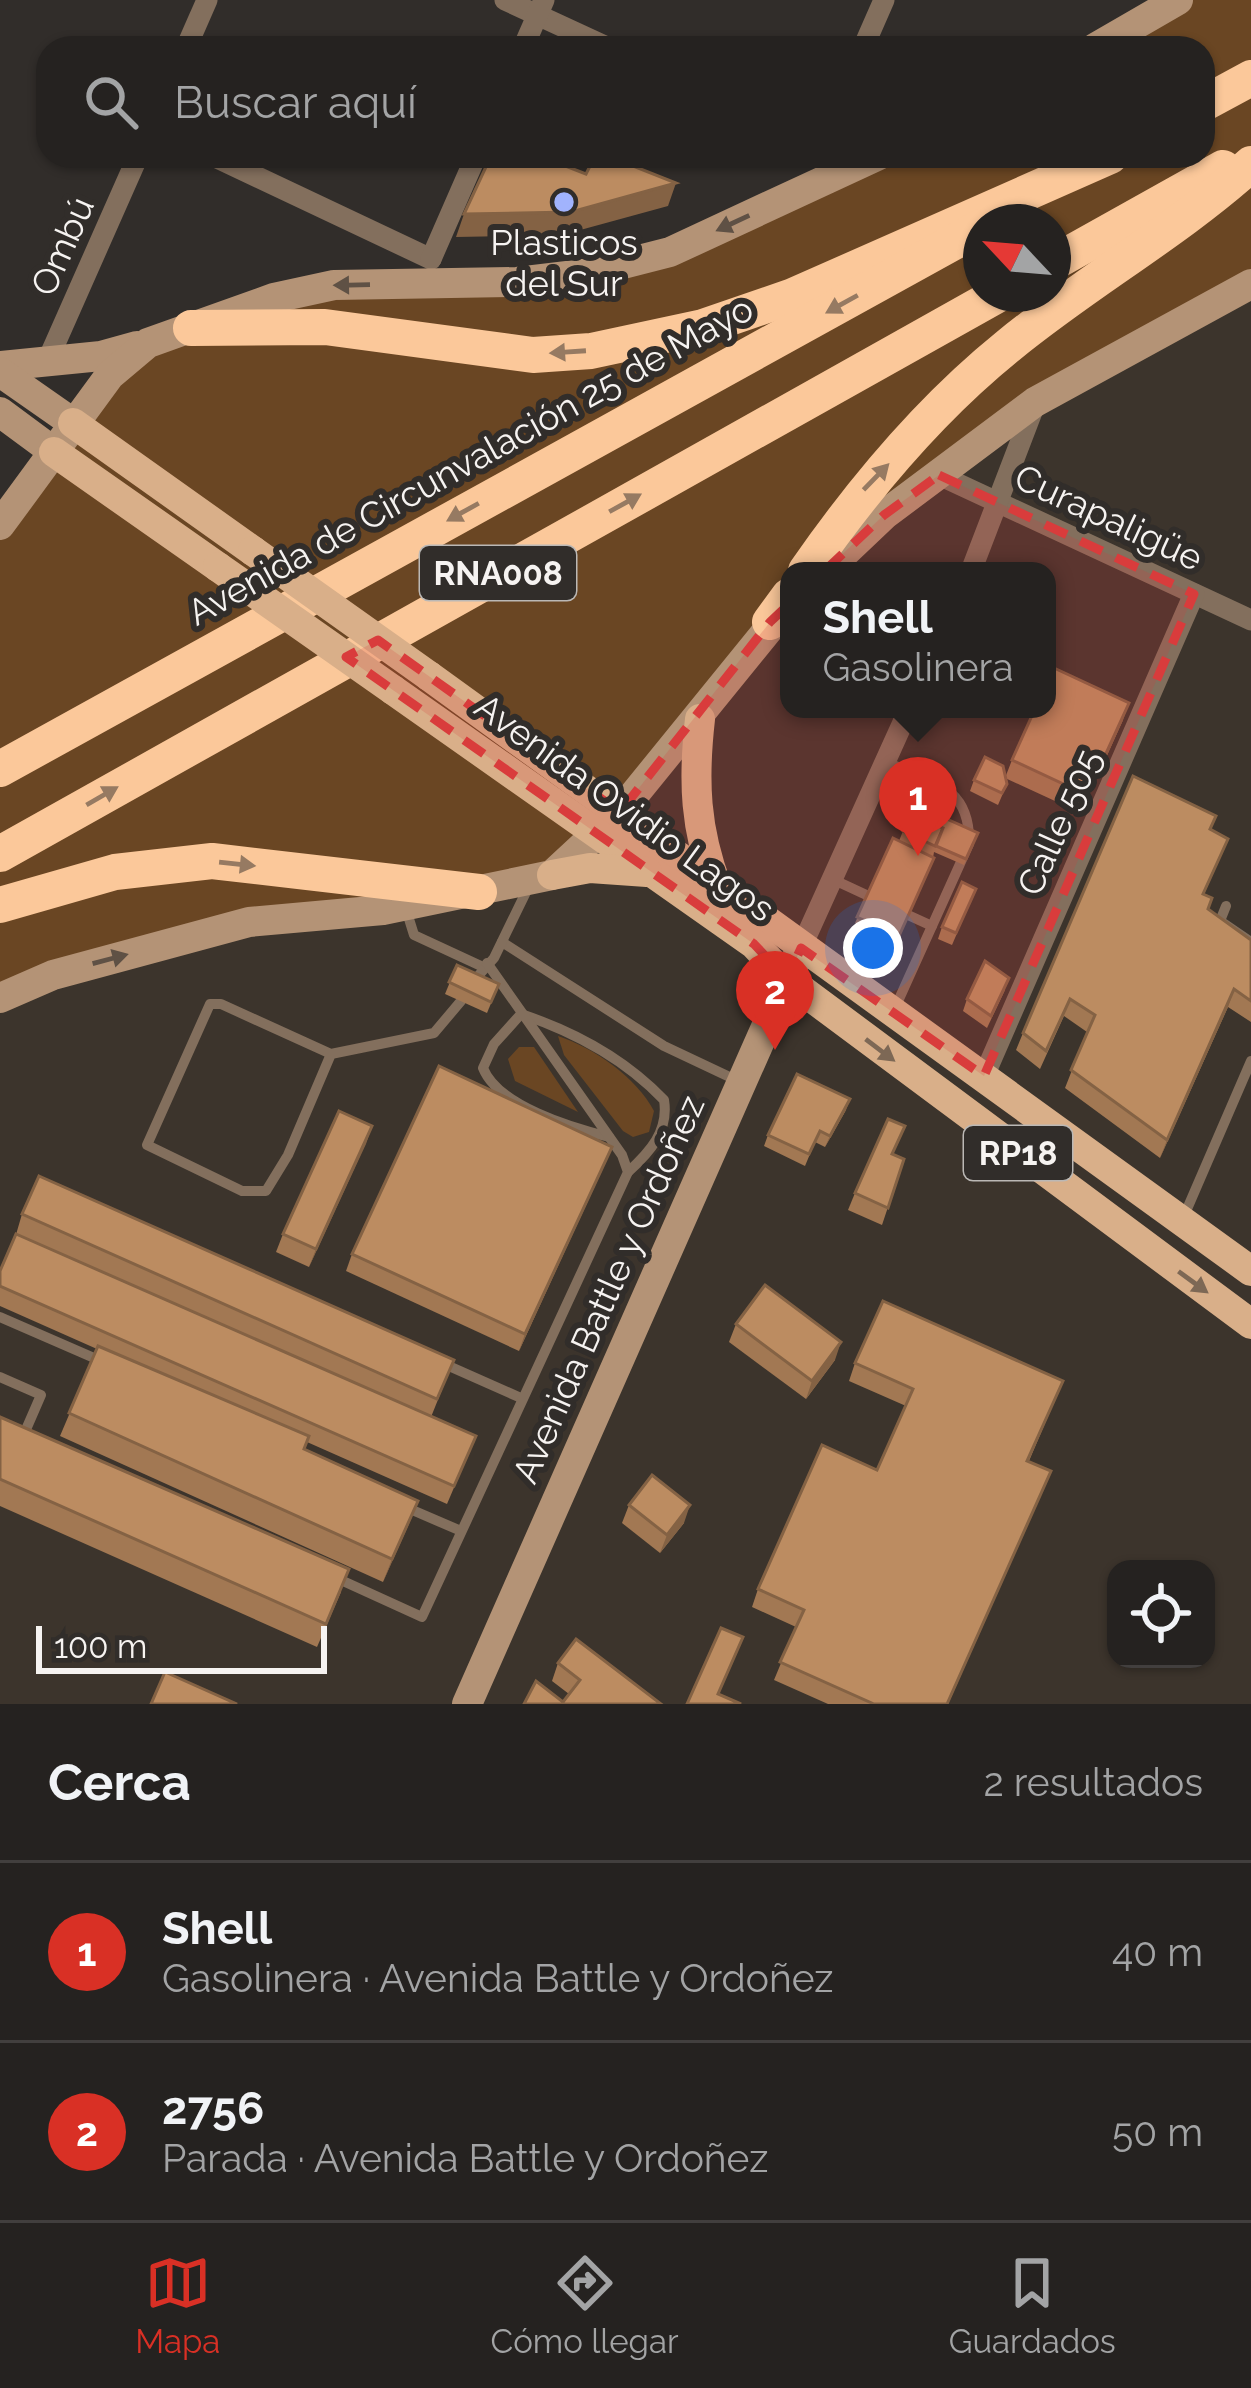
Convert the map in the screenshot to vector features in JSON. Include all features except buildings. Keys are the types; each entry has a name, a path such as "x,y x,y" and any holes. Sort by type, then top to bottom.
{"highway":[{"path":"1215,98 1251,78"},
{"path":"1071,253 1251,152"},
{"path":"812,562 863,489 1005,348 1203,208 1251,164"},
{"path":"191,328 325,327 533,355 634,343 793,296 1083,168"},
{"path":"1023,204 1088,168"},
{"name":"Avenida de Circunvalación 25 de Mayo","path":"0,769 963,237"},
{"name":"RNA008","path":"0,854 967,312"},
{"path":"0,905 115,872 212,861 479,892"}],"main road":[{"path":"1115,36 1172,1"},
{"path":"0,369 148,343 274,298 334,285 434,272 584,274 670,252 824,168"},
{"path":"834,562 884,515 1035,402 1251,284"},
{"path":"0,525 110,375 148,343"},
{"name":"Avenida Ovidio Lagos","path":"0,369 429,676 610,823 654,873 754,944 787,979 1251,1324"},
{"name":"Avenida Ovidio Lagos","path":"0,412 393,690 717,887 1251,1271"},
{"path":"542,877 610,823 700,719 780,612"},
{"path":"700,719 694,779 698,837 717,887"},
{"path":"0,998 52,975 249,922 405,906 542,877 620,867 654,873"},
{"name":"Avenida Battle y Ordoñez","path":"467,1704 801,948"}],"street":[{"path":"190,36 207,0"},
{"path":"505,0 541,8 589,36"},
{"path":"868,36 884,0"},
{"path":"528,36 541,8"},
{"name":"Ombú","path":"46,364 133,168"},
{"path":"236,168 434,272 472,168"},
{"path":"975,562 1035,402"},
{"name":"Curapaligüe","path":"939,475 1251,620"},
{"name":"Calle 505","path":"984,1076 1194,594"},
{"name":"Avenida Battle y Ordoñez","path":"801,948 905,718"}],"lane":[{"path":"886,762 956,795 970,815 969,844 893,1011"},
{"path":"471,985 542,877"},
{"path":"832,879 932,926"},
{"path":"405,906 414,935 484,965 609,1137 628,1172"},
{"path":"1226,906 1220,921 1251,942"},
{"path":"502,942 664,1046 741,1083"},
{"path":"332,1054 288,1155 266,1191 242,1191 147,1144 210,1004 220,1004 332,1054 434,1033 461,1001"},
{"path":"520,1014 494,1044 483,1068 489,1083 515,1099 609,1137"},
{"path":"317,1570 422,1617 628,1172 659,1137 666,1116 664,1100 616,1059 566,1029 520,1014"},
{"path":"1182,1219 1251,1061"},
{"path":"0,1317 109,1364"},
{"path":"424,1354 521,1398"},
{"path":"0,1377 41,1395 19,1444"},
{"path":"0,1435 38,1452"},
{"path":"398,1503 460,1531"}],"highlighted area":[{"path":"939,475 1194,594 984,1076 801,948 787,979 754,944 346,657 378,640 620,812 770,622 884,515"}],"shaded area":[{"path":"1178,0 1251,0 1251,284 803,562 780,562 780,615 552,875 249,922 0,998 0,525 110,375 274,298 584,274 847,168 1215,168 1215,36 1116,36"},
{"path":"1251,284 1251,1704 0,1704 0,999 780,609 780,718 1056,718 1056,562 836,562 987,439"},
{"path":"558,1036 586,1048 625,1075 654,1111 649,1132 633,1137 623,1131 564,1055"},
{"path":"519,1047 534,1047 578,1112 515,1081 508,1059"}],"place":[{"name":"Plasticos del Sur","path":"564,202"},
{"name":"Shell","path":"918,856"},
{"name":"2756","path":"775,1050"}]}
